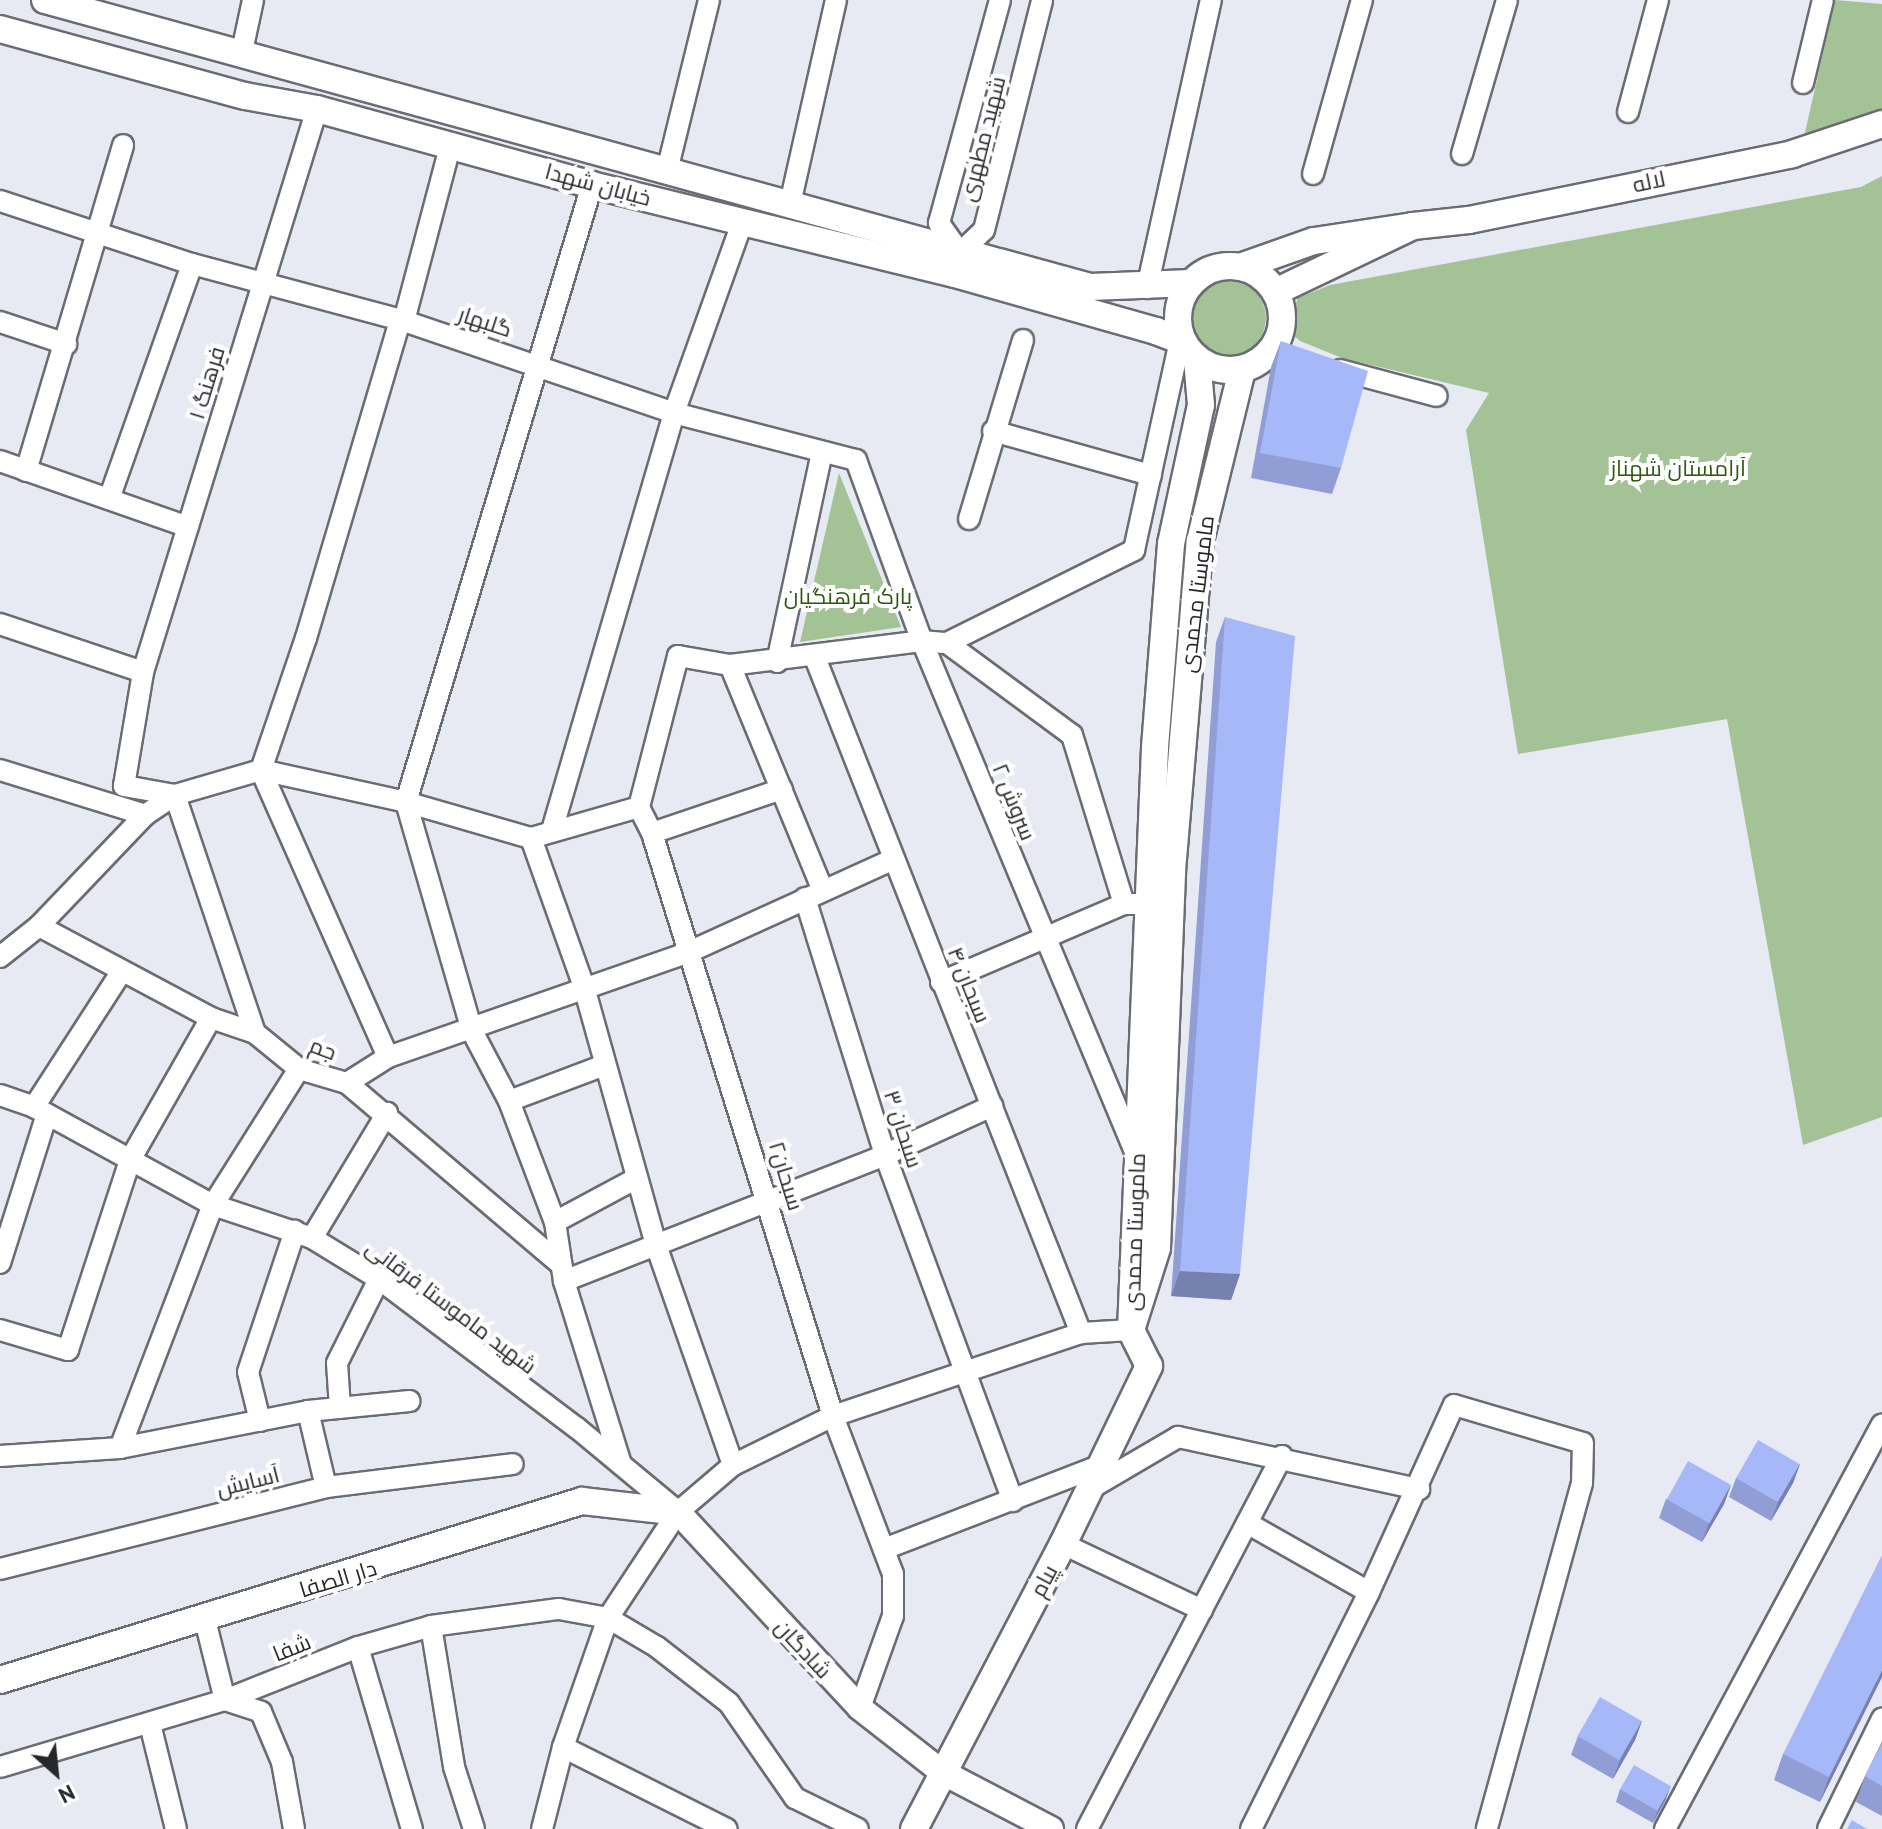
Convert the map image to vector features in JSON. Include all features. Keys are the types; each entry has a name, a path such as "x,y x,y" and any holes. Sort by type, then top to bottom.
{"main road":[{"name":"خیابان شهدا","path":"45,0 790,204 958,263 1189,351"},
{"name":"خیابان شهدا","path":"0,29 245,96 317,109 451,143 592,185 742,223 1090,287 1147,288 1191,283"},
{"name":"لاله","path":"1240,267 1314,241 1469,220 1792,154 1882,124"},
{"path":"1275,292 1413,226"},
{"path":"1222,267 1240,267 1254,272 1275,292 1282,322 1278,354 1242,370 1226,371 1189,351 1177,317 1191,283 1222,267"},
{"name":"ماموستا محمدی","path":"1131,1330 1138,1158 1135,904 1166,581 1201,405 1189,351"},
{"name":"ماموستا محمدی","path":"1131,1330 1157,1248 1172,871 1200,541 1242,370"},
{"name":"پیام","path":"914,1829 1063,1544 1091,1479 1149,1366 1131,1330"},
{"name":"دار الصفا","path":"0,1680 205,1620 582,1501 678,1512"}],"street":[{"path":"241,56 253,0"},
{"path":"667,171 709,0"},
{"path":"790,204 836,0"},
{"name":"شهید مطهری","path":"1000,0 939,223 958,263 984,230 1042,0"},
{"path":"1147,288 1211,0"},
{"path":"1313,174 1362,0"},
{"path":"1462,154 1507,0"},
{"path":"1628,112 1658,0"},
{"path":"1803,83 1823,0"},
{"name":"فرهنگ ۱","path":"175,795 124,786 143,672 317,109"},
{"path":"388,1057 261,770 306,638 402,320 451,143"},
{"path":"26,471 123,145"},
{"path":"592,185 541,366 406,802 472,1031 509,1101 555,1222 562,1272 621,1464"},
{"name":"گلبهار","path":"0,201 192,264 402,320 674,413 856,460"},
{"path":"553,827 674,413 742,223"},
{"path":"109,499 192,264"},
{"path":"0,322 66,344"},
{"path":"969,519 993,431 1023,340"},
{"path":"2,952 39,926 145,815 175,795 261,770 406,802 531,838 553,827 639,807 678,656 730,665 777,662 922,641 947,643 1134,550 1151,475 1189,351"},
{"path":"1316,364 1437,396"},
{"path":"993,431 1151,475"},
{"path":"777,662 822,452"},
{"name":"سروش ۲","path":"856,460 922,641 1138,1158"},
{"path":"0,461 188,527"},
{"path":"0,624 143,672"},
{"path":"941,982 1044,936 1135,904 1072,735 947,643"},
{"name":"سبحان ۴","path":"814,655 1081,1333"},
{"name":"سبحان ۳","path":"730,665 782,789 885,1155 963,1373 1013,1501"},
{"path":"0,770 145,815"},
{"path":"652,833 782,789"},
{"path":"175,795 255,1033"},
{"name":"سبحان۲","path":"639,807 652,833 769,1201 833,1416 893,1574 893,1616 860,1708"},
{"path":"531,838 584,987 602,1066 656,1245 733,1465"},
{"path":"347,1083 388,1057 472,1031 584,987 689,952 813,893 894,859"},
{"name":"جم","path":"39,926 211,1018 255,1033 299,1069 347,1083 387,1113 562,1272"},
{"path":"0,1263 40,1110 122,971"},
{"path":"0,1330 68,1350 130,1160 211,1018"},
{"path":"509,1101 602,1066"},
{"path":"120,1448 213,1205 299,1069"},
{"name":"شهید ماموستا فرقانی","path":"0,1095 40,1110 213,1205 304,1234 379,1279 621,1464 678,1512"},
{"path":"562,1272 656,1245 885,1155 992,1106"},
{"path":"260,1421 248,1372 304,1234 387,1113"},
{"path":"555,1222 637,1178"},
{"path":"340,1408 337,1363 379,1279"},
{"path":"542,1829 563,1747 608,1618 678,1512 733,1465 833,1416 1081,1333 1131,1330"},
{"path":"0,1456 120,1448 308,1411 410,1401"},
{"path":"1251,1829 1419,1489 1454,1405 1583,1443 1582,1483 1487,1829"},
{"path":"308,1411 326,1487"},
{"path":"1665,1829 1882,1424"},
{"path":"884,1549 1013,1501 1091,1479 1178,1437 1282,1456 1419,1489"},
{"path":"1087,1829 1282,1456"},
{"name":"آسایش","path":"0,1569 326,1487 513,1464"},
{"name":"شادگان","path":"678,1512 860,1708 942,1772 1051,1829"},
{"path":"1247,1523 1369,1592"},
{"path":"1063,1544 1202,1610"},
{"name":"شفا","path":"0,1767 225,1700 358,1647 431,1626 559,1609 608,1618"},
{"path":"608,1618 657,1647 729,1703 795,1798 858,1829"},
{"path":"205,1620 225,1700 261,1712 282,1762 294,1829"},
{"path":"431,1626 454,1767 474,1829"},
{"path":"358,1647 412,1829"},
{"path":"1854,1829 1831,1824 1882,1719"},
{"path":"150,1724 176,1829"},
{"path":"563,1747 727,1829"}],"green space":[{"path":"1835,0 1882,4 1882,115 1804,137"},
{"name":"آرامستان شهناز","path":"1882,176 1882,1117 1803,1145 1727,719 1518,754 1466,430 1489,393 1342,358 1300,341 1291,333 1289,321 1298,298 1330,285 1861,187"},
{"path":"1222,281 1236,281 1250,287 1260,297 1266,318 1260,339 1250,349 1236,355 1222,355 1208,349 1198,339 1192,325 1192,311 1198,297 1208,287"},
{"name":"پارک فرهنگیان","path":"839,473 901,627 800,642"}],"building":[{"path":"1281,341 1368,371 1341,468 1260,453"},
{"path":"1225,617 1295,636 1240,1274 1180,1271"},
{"path":"1758,1440 1800,1464 1778,1502 1736,1478"},
{"path":"1688,1461 1731,1485 1710,1523 1667,1499"},
{"path":"1882,1555 1882,1670 1829,1777 1783,1754"},
{"path":"1600,1697 1642,1721 1619,1760 1578,1736"},
{"path":"1882,1743 1882,1786 1865,1776"},
{"path":"1634,1765 1671,1786 1657,1811 1620,1789"},
{"path":"1852,1820 1867,1829 1847,1829"}]}
